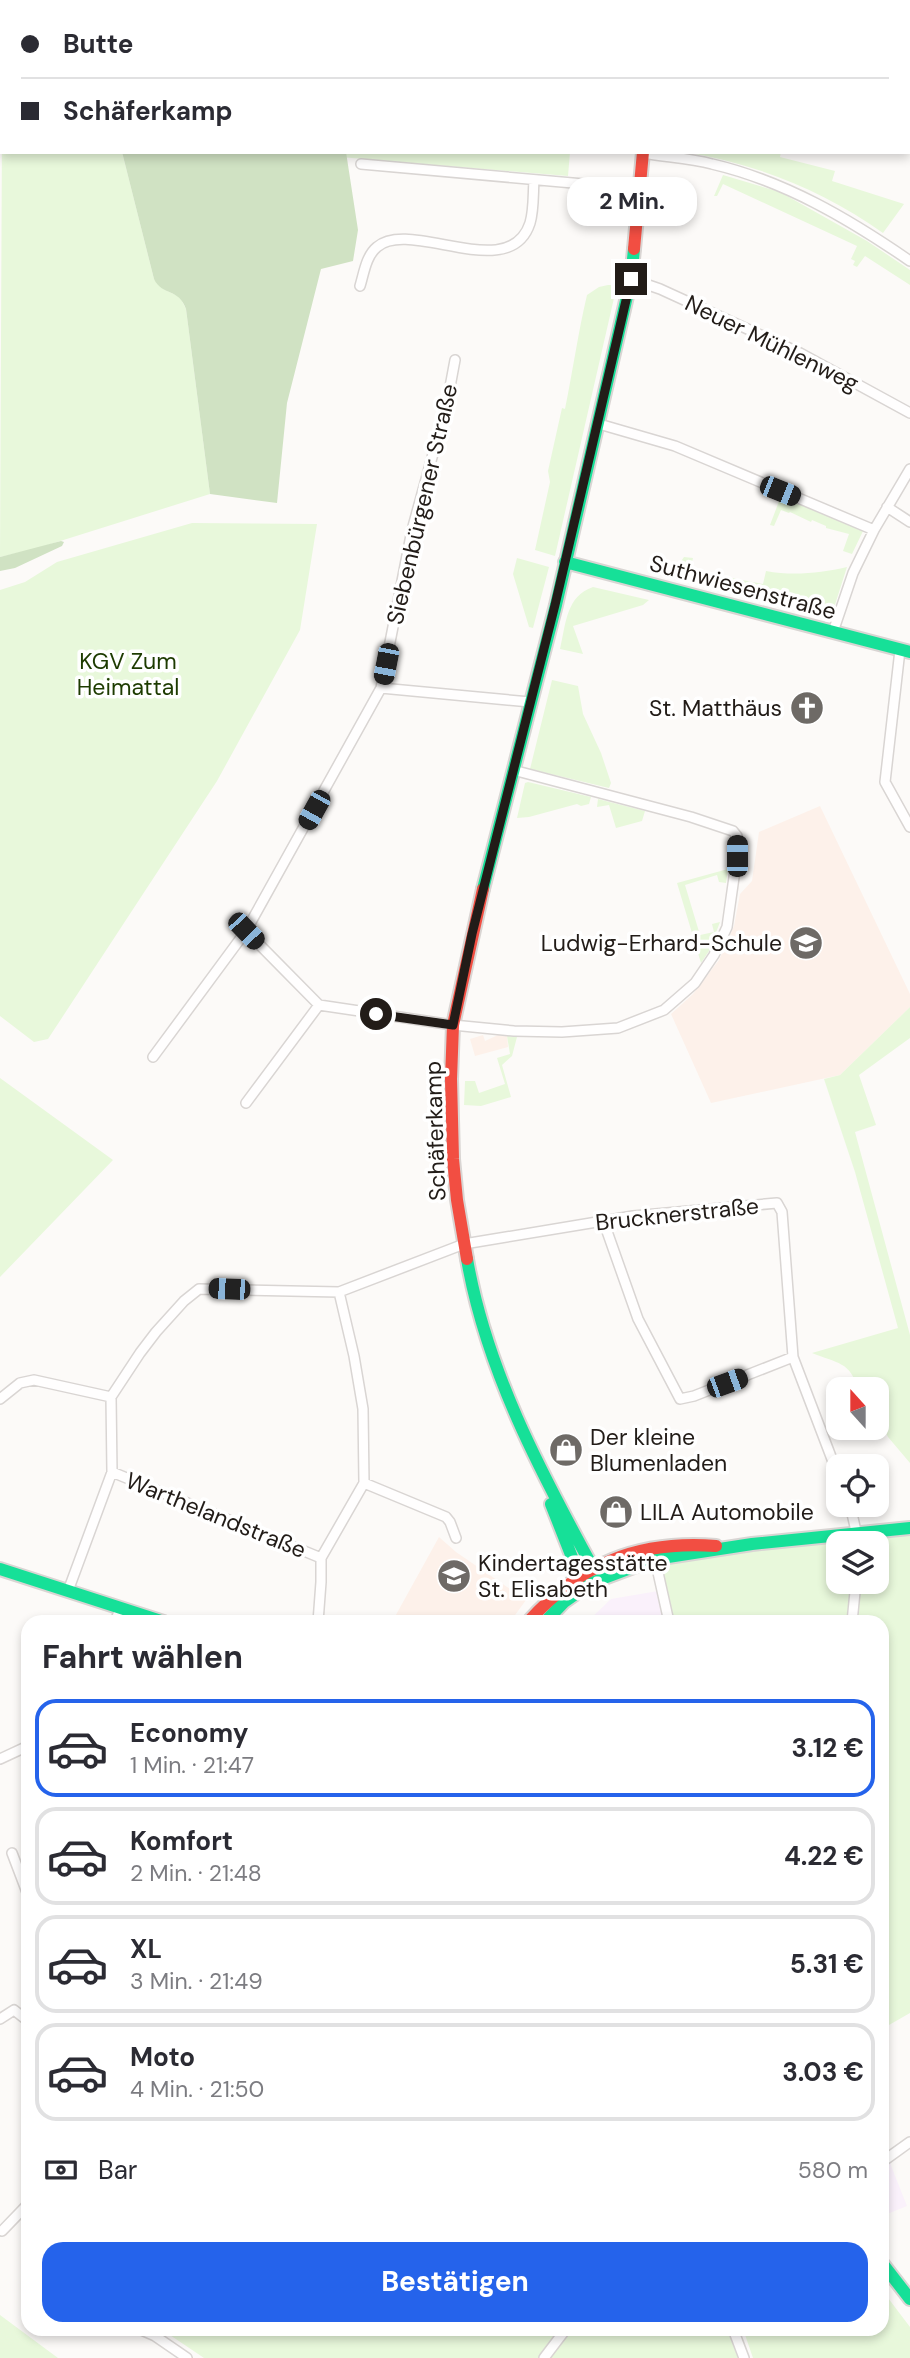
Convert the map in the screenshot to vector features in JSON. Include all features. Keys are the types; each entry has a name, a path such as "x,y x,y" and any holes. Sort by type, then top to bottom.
{"street":[{"name":"Schäferkamp","path":"593,1568 546,1483 484,1330 464,1244 453,1159 451,1079 453,1025 472,934 599,424 631,279 643,154"},
{"path":"650,154 711,163 782,186 870,234 910,261"},
{"path":"361,164 640,189"},
{"path":"360,286 366,262 376,247 392,239 485,250 507,248 514,244 520,240 530,223 534,180"},
{"name":"Neuer Mühlenweg","path":"631,279 660,289 800,353 910,413"},
{"name":"Siebenbürgener Straße","path":"153,1057 246,931 381,688 412,530 447,403 455,360"},
{"path":"599,424 675,446 874,530"},
{"path":"833,632 853,573 874,530 910,469"},
{"path":"887,508 910,522"},
{"name":"Suthwiesenstraße","path":"565,562 905,651"},
{"path":"905,651 885,782 910,827"},
{"path":"381,688 530,702"},
{"path":"246,931 319,1005 453,1025 562,1032 618,1028 664,1010 695,983 714,955 727,927 737,856 737,835 733,831 691,817 513,770"},
{"path":"246,1103 319,1005"},
{"name":"Brucknerstraße","path":"339,1293 464,1244 603,1220 777,1203 782,1212 793,1357 830,1454"},
{"path":"603,1220 638,1320 680,1399 793,1357"},
{"path":"68,1591 112,1472 111,1397 140,1353 184,1301 199,1289 339,1293 363,1409 364,1483 321,1558 319,1615"},
{"path":"0,1399 19,1383 34,1380 111,1397"},
{"name":"Warthelandstraße","path":"112,1472 321,1558"},
{"path":"364,1483 446,1517 456,1538"},
{"name":"Schäferkamp","path":"546,1483 549,1500 585,1579"},
{"path":"889,1532 910,1528"},
{"path":"535,1615 557,1591 585,1579 655,1561 723,1548 826,1540"},
{"path":"552,1615 593,1568 654,1546 682,1543 723,1548"},
{"path":"655,1561 667,1615"},
{"path":"0,1569 140,1615"},
{"path":"853,1615 855,1594"},
{"path":"118,1615 120,1609"},
{"path":"0,1759 21,1749"},
{"path":"12,1853 21,1877"},
{"path":"0,2019 15,2010 21,2015"},
{"path":"889,2157 910,2142"},
{"path":"2,2231 21,2211"},
{"path":"889,2272 910,2299"},
{"path":"155,2336 187,2358"},
{"path":"544,2358 561,2336"},
{"path":"736,2336 744,2358"}],"shaded area":[{"name":"Ludwig-Erhard-Schule","path":"820,806 910,994 910,1007 840,1075 711,1103 671,1014 693,994 719,960 734,926 740,894 752,881 759,832"},
{"path":"483,1035 485,1041 498,1035 507,1036 508,1047 475,1056 470,1039"},
{"name":"Kindertagesstätte St. Elisabeth","path":"439,1537 456,1552 526,1600 515,1615 396,1615"},
{"path":"658,1591 663,1615 594,1615 611,1599"},
{"path":"889,2161 907,2206 889,2213"}],"green space":[{"path":"2,154 123,154 154,279 165,290 180,297 186,309 210,494 38,548 0,557"},
{"path":"123,154 346,154 358,230 353,261 321,269 287,403 277,503 210,494 186,309 179,298 161,288 154,279"},
{"path":"328,154 570,154 568,176"},
{"path":"695,154 781,154 780,157 835,171 832,181 904,204 883,233 813,192 763,172"},
{"path":"723,175 780,192 867,241 910,270 910,285 865,256 857,267 853,265 855,261 851,259 857,246 723,184 717,196 714,196"},
{"path":"608,285 617,285 555,556 535,550 550,482 548,471 562,408 565,409 587,295"},
{"path":"781,496 864,529 852,554 843,551 849,534 826,528 790,512 781,510 774,526 770,525"},
{"name":"KGV Zum Heimattal","path":"192,523 317,524 300,630 217,781 48,1039 34,1042 0,1016 0,590 25,582 57,562"},
{"path":"64,542 62,546 15,568 0,571 0,557"},
{"path":"684,557 693,558 690,570 763,584 766,571 807,573 847,567 832,614 828,616 672,574"},
{"path":"517,558 549,567 533,628 529,627 513,574"},
{"path":"593,587 649,600 643,605 573,626 583,654 560,649 572,604 584,591"},
{"path":"552,680 578,686 583,714 611,783 609,788 530,769"},
{"path":"525,783 591,797 589,804 577,804 517,818"},
{"path":"598,799 645,811 642,821 616,828 609,805 597,807"},
{"path":"728,869 726,883 719,882 717,875 685,885 700,935 714,932 712,924 720,922 709,951 701,963 677,883"},
{"path":"910,1007 910,1038 859,1075 876,1125 855,1132 910,1335 910,1463 889,1438 889,1377 853,1377 842,1365 812,1353 898,1328 855,1172 824,1079 840,1075"},
{"path":"507,1036 517,1037 512,1056 502,1065 511,1097 481,1106 464,1105 465,1081 475,1081 479,1093 505,1084 497,1058 510,1054"},
{"path":"0,1078 113,1160 0,1277"},
{"path":"910,1528 910,2013 889,2025 889,1615 667,1615 655,1559 826,1538 826,1594 889,1594 889,1531 885,1531"},
{"path":"889,2299 910,2327 910,2358 753,2358 745,2336 889,2336"},
{"path":"0,2315 21,2331 21,2336 28,2336 58,2358 0,2358"},
{"path":"171,2336 730,2336 738,2358 204,2358"}],"traffic: fast":[{"path":"483,889 556,605 631,279 634,249"},
{"path":"565,562 910,652"},
{"path":"467,1259 487,1340 501,1380 535,1457 593,1568"},
{"path":"551,1504 579,1575 585,1579"},
{"path":"552,1615 564,1602 591,1583 655,1559 752,1544 910,1528"},
{"path":"0,1569 142,1615"},
{"path":"889,2272 910,2299"}],"traffic: jam":[{"path":"634,249 643,154"},
{"path":"467,1259 453,1159 453,1025 483,889"},
{"path":"535,1615 568,1585 612,1560 661,1547 716,1546"}],"place":[{"name":"St. Matthäus","path":"807,708"},
{"name":"Ludwig-Erhard-Schule","path":"806,943"},
{"name":"Der kleine Blumenladen","path":"566,1450"},
{"name":"LILA Automobile","path":"616,1512"},
{"name":"Kindertagesstätte St. Elisabeth","path":"454,1576"}],"route":[{"path":"376,1014 453,1025 472,934 601,418 631,279"}]}
